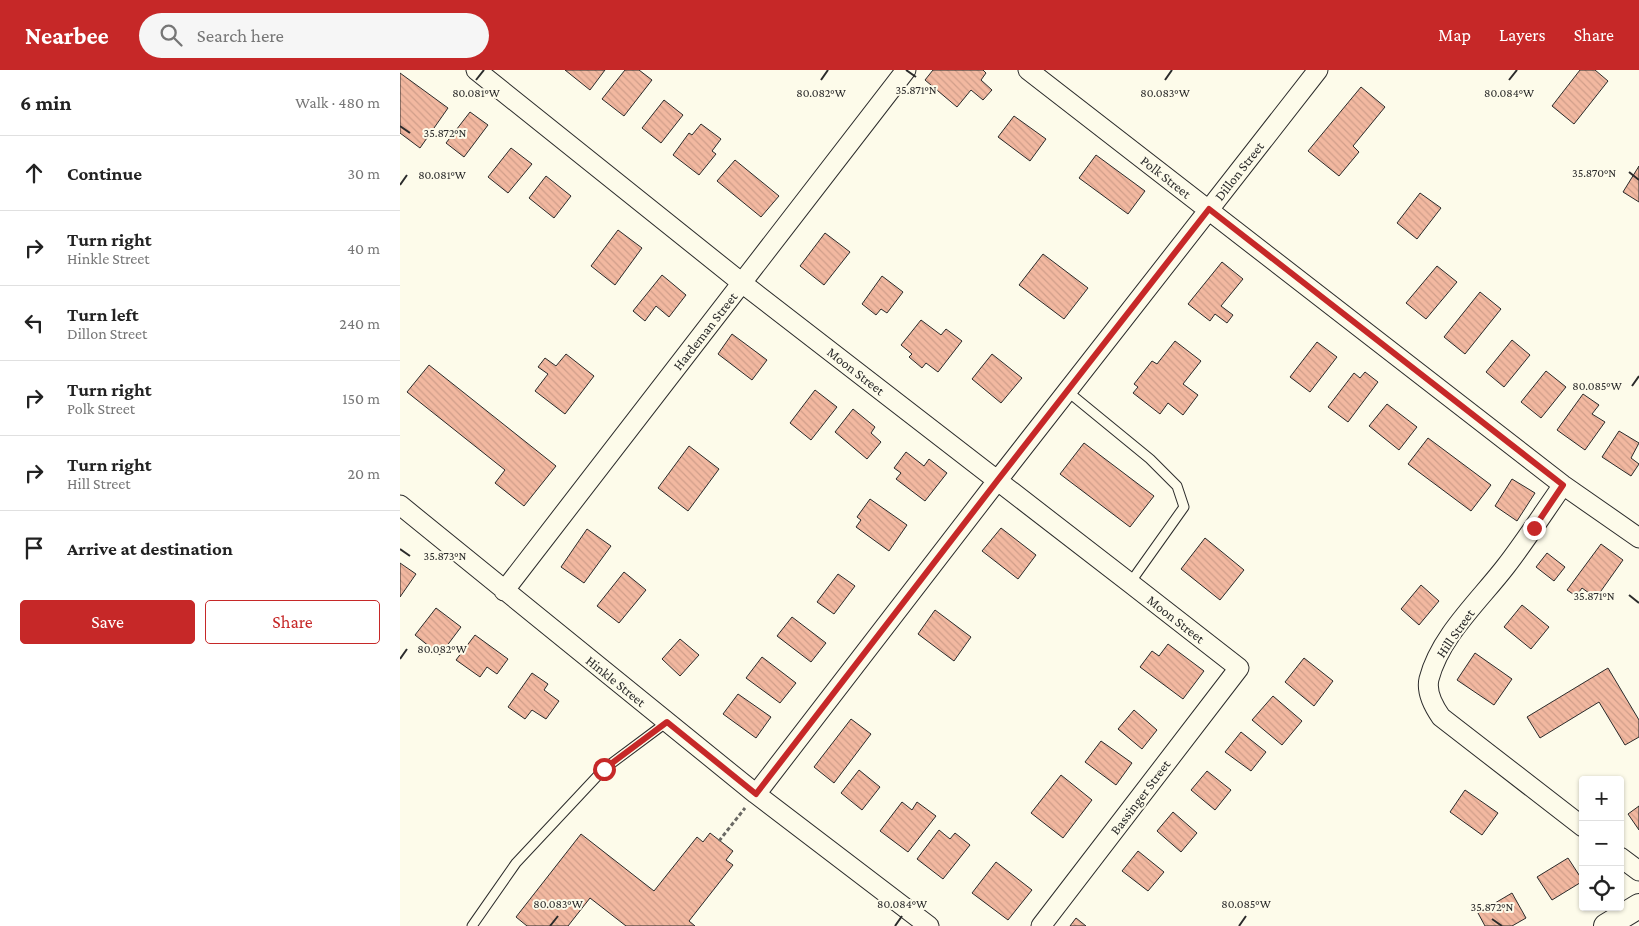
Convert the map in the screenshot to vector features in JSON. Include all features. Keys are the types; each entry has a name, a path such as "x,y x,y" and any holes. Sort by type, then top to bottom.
{"street":[{"name":"Moon Street","path":"476,70 742,283 1239,668"},
{"name":"Hardeman Street","path":"504,591 906,70"},
{"name":"Polk Street","path":"1028,70 1563,485 1639,538"},
{"name":"Dillon Street","path":"756,794 997,481 1318,70"},
{"name":"Hill Street","path":"1563,485 1506,567 1446,642 1435,662 1429,681 1432,705 1441,717 1579,825"},
{"name":"Hinkle Street","path":"400,506 756,794 929,926"},
{"name":"Bassinger Street","path":"1041,926 1239,668"},
{"path":"1624,860 1639,871"},
{"path":"1606,926 1639,906"}],"lane":[{"path":"1067,391 1150,459 1177,486 1184,507 1130,583"},
{"path":"472,926 516,863 604,769 667,722"}],"path":[{"path":"719,841 756,794"}],"building":[{"path":"565,70 605,70 590,90"},
{"path":"625,70 639,70 652,80 624,116 602,99"},
{"path":"933,70 983,70 986,73 981,80 992,90 983,100 971,90 957,107 925,80"},
{"path":"1580,70 1595,70 1608,81 1574,124 1552,106"},
{"path":"400,73 448,108 420,148 400,133"},
{"path":"1361,87 1385,107 1353,146 1359,152 1339,176 1308,151"},
{"path":"664,100 683,115 661,143 642,128"},
{"path":"470,112 488,125 464,157 446,143"},
{"path":"1014,116 1046,139 1030,161 998,137"},
{"path":"701,124 721,139 712,151 716,154 699,175 673,155 689,133 692,135"},
{"path":"511,148 532,164 508,193 488,177"},
{"path":"1096,155 1145,191 1128,214 1079,178"},
{"path":"735,160 779,196 761,217 717,181"},
{"path":"1639,166 1639,202 1623,192"},
{"path":"546,176 571,196 554,218 529,198"},
{"path":"1420,193 1441,208 1417,239 1397,223"},
{"path":"618,230 642,248 615,285 591,266"},
{"path":"825,233 850,252 824,285 800,266"},
{"path":"1043,254 1088,288 1064,319 1019,285"},
{"path":"1222,262 1243,279 1221,306 1233,315 1227,323 1215,314 1210,321 1188,304"},
{"path":"1437,266 1457,282 1426,319 1406,303"},
{"path":"662,275 686,295 669,317 656,306 645,321 633,311"},
{"path":"882,276 903,292 887,313 881,309 876,315 862,304"},
{"path":"1480,292 1501,309 1465,354 1444,337"},
{"path":"921,320 941,335 946,329 962,341 938,372 926,363 922,368 909,357 912,354 901,345"},
{"path":"732,334 767,360 752,380 718,354"},
{"path":"1512,340 1530,355 1504,387 1486,372"},
{"path":"1175,341 1201,361 1183,384 1198,395 1183,415 1168,403 1160,414 1133,393 1138,387 1134,384 1152,361 1157,364"},
{"path":"1317,342 1337,357 1310,392 1290,377"},
{"path":"566,354 594,376 565,414 535,391 548,374 538,367 545,358 556,366"},
{"path":"992,354 1022,378 1001,403 972,379"},
{"path":"429,365 556,466 524,506 495,483 505,470 407,392"},
{"path":"1546,371 1566,387 1541,418 1521,402"},
{"path":"1365,372 1378,382 1348,422 1328,407 1354,373 1360,378"},
{"path":"815,390 837,407 811,440 790,423"},
{"path":"1583,394 1599,405 1592,414 1605,422 1585,450 1557,430"},
{"path":"1387,404 1417,427 1399,450 1369,426"},
{"path":"853,409 875,427 871,433 881,442 867,459 835,432"},
{"path":"1619,431 1639,443 1631,458 1639,464 1631,476 1602,457"},
{"path":"1428,438 1491,485 1471,511 1408,464"},
{"path":"1084,443 1154,496 1130,527 1060,474"},
{"path":"689,446 719,469 688,511 658,488"},
{"path":"906,452 924,466 929,459 947,473 925,501 896,479 901,473 894,468"},
{"path":"1512,479 1535,493 1517,521 1495,506"},
{"path":"870,499 907,525 889,551 856,527 861,520 857,517"},
{"path":"1001,528 1036,555 1018,579 982,551"},
{"path":"587,529 611,546 584,583 561,567"},
{"path":"1205,538 1244,570 1220,600 1181,569"},
{"path":"1601,544 1623,560 1596,598 1582,588 1576,596 1567,590"},
{"path":"1547,553 1565,567 1554,581 1536,567"},
{"path":"400,563 416,574 400,597"},
{"path":"624,572 646,590 619,623 597,606"},
{"path":"838,574 855,586 834,614 817,602"},
{"path":"1421,585 1439,601 1419,625 1401,609"},
{"path":"1522,605 1549,627 1531,649 1504,627"},
{"path":"436,608 461,627 440,655 415,635"},
{"path":"935,610 971,637 954,661 918,634"},
{"path":"792,617 826,643 811,662 777,636"},
{"path":"475,635 508,659 497,674 487,667 480,677 456,660"},
{"path":"680,639 699,655 680,676 662,659"},
{"path":"1168,644 1204,671 1183,699 1140,667 1152,651 1159,656"},
{"path":"1475,653 1512,679 1494,705 1457,680"},
{"path":"762,657 796,683 780,703 746,678"},
{"path":"1304,658 1333,681 1314,706 1285,682"},
{"path":"1608,668 1639,720 1639,737 1625,745 1599,702 1540,738 1527,717"},
{"path":"532,673 548,684 544,690 559,701 546,719 532,710 525,719 508,707"},
{"path":"738,694 771,717 756,738 723,714"},
{"path":"1273,696 1302,721 1282,745 1252,720"},
{"path":"1134,710 1157,730 1142,749 1118,729"},
{"path":"851,719 871,734 834,783 814,767"},
{"path":"1241,732 1266,752 1251,771 1225,752"},
{"path":"1101,741 1132,763 1116,785 1085,762"},
{"path":"859,770 880,787 862,810 841,793"},
{"path":"1207,771 1231,790 1215,810 1191,790"},
{"path":"1061,775 1092,800 1063,838 1031,813"},
{"path":"1465,790 1498,813 1482,835 1450,812"},
{"path":"902,802 912,810 917,802 936,816 908,852 880,831"},
{"path":"1639,806 1639,830 1628,814"},
{"path":"1173,812 1197,833 1181,852 1157,831"},
{"path":"939,830 950,839 955,833 970,845 943,879 917,859"},
{"path":"710,833 733,851 726,860 733,865 689,921 695,926 626,926 590,898 568,926 527,926 516,917 581,834 654,891 697,837 703,842"},
{"path":"1138,851 1164,872 1148,891 1122,871"},
{"path":"1568,858 1579,875 1579,883 1552,900 1537,877"},
{"path":"996,862 1032,890 1008,920 972,893"},
{"path":"1512,893 1526,918 1512,926 1485,926 1478,913"},
{"path":"1076,918 1086,926 1070,926"}],"route":[{"path":"604,769 667,722 756,794 1209,209 1563,485 1534,528"}]}
